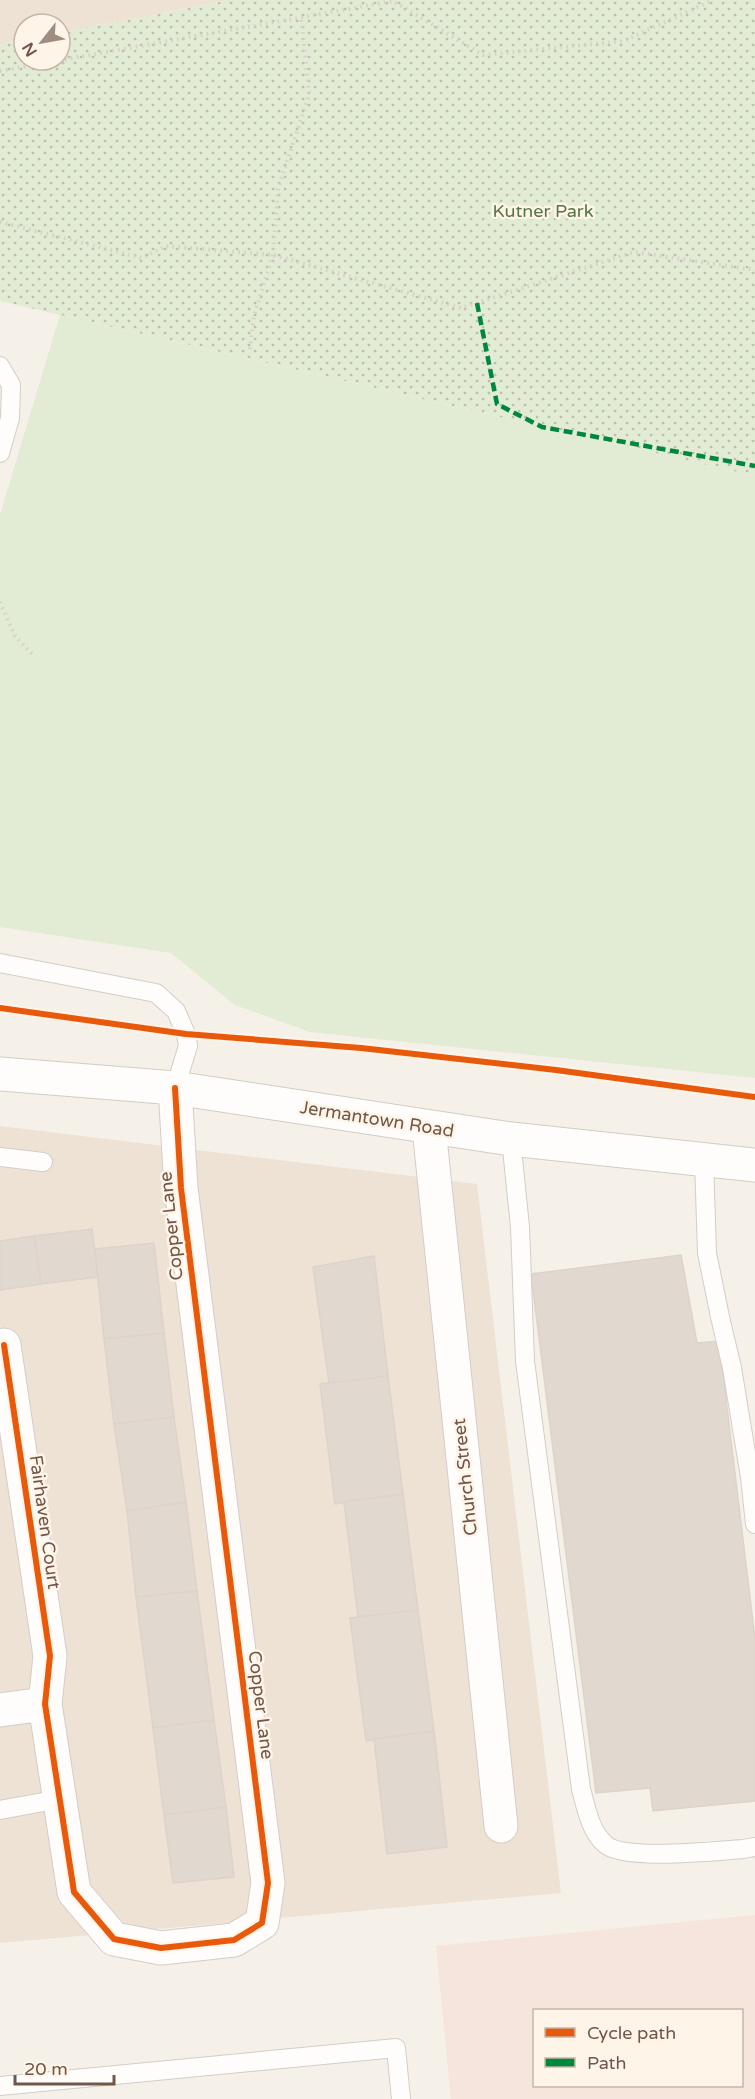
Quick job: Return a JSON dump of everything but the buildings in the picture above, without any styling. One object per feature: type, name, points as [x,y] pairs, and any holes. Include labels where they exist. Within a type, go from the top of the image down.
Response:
[{"type":"street","name":"Jermantown Road","points":[[0,1074],[175,1088],[511,1139],[755,1165]]},
{"type":"street","name":"Copper Lane","points":[[45,1704],[74,1892],[114,1939],[161,1948],[171,1947],[234,1940],[262,1923],[268,1883],[181,1188],[175,1088]]},
{"type":"street","name":"Church Street","points":[[429,1128],[501,1826]]},
{"type":"street","name":"Fairhaven Court","points":[[4,1345],[50,1656],[45,1704]]},
{"type":"street","points":[[0,1710],[45,1704]]},
{"type":"lane","points":[[0,366],[11,385],[10,418],[0,453]]},
{"type":"lane","points":[[0,963],[156,993],[176,1011],[186,1034],[188,1046],[175,1088]]},
{"type":"lane","points":[[511,1139],[520,1227],[525,1361],[581,1789],[591,1824],[605,1845],[624,1853],[743,1849],[755,1846]]},
{"type":"lane","points":[[0,1157],[43,1162]]},
{"type":"lane","points":[[704,1160],[707,1253],[732,1368],[750,1477],[755,1524]]},
{"type":"lane","points":[[0,1810],[60,1799]]},
{"type":"lane","points":[[0,2086],[396,2048],[401,2099]]},
{"type":"path","points":[[0,71],[393,1],[483,55],[624,41],[713,0]]},
{"type":"path","points":[[250,349],[254,316],[273,255],[278,189],[309,95],[301,17]]},
{"type":"path","points":[[0,222],[142,258],[166,246],[273,255],[461,308],[634,252],[755,270]]},
{"type":"path","points":[[0,602],[15,636],[33,655]]},
{"type":"shaded area","points":[[0,0],[229,0],[72,31],[72,12],[12,12],[12,42],[0,44]]},
{"type":"shaded area","points":[[0,1126],[477,1184],[561,1893],[0,1943]]},
{"type":"shaded area","points":[[755,1915],[755,2099],[451,2099],[436,1946]]},
{"type":"green space","name":"Kutner Park","points":[[230,0],[755,0],[755,476],[0,301],[0,44],[12,42],[12,72],[72,72],[72,31]]},
{"type":"green space","points":[[60,315],[755,476],[755,1078],[310,1032],[235,1005],[171,953],[0,927],[0,515]]},
{"type":"marked path","points":[[477,303],[497,404],[542,427],[755,466]]},
{"type":"cycle path","points":[[0,1008],[186,1034],[361,1048],[556,1070],[755,1097]]},
{"type":"cycle path","points":[[4,1345],[50,1656],[45,1704],[74,1892],[114,1939],[161,1948],[234,1940],[262,1923],[268,1883],[181,1188],[175,1088]]}]
